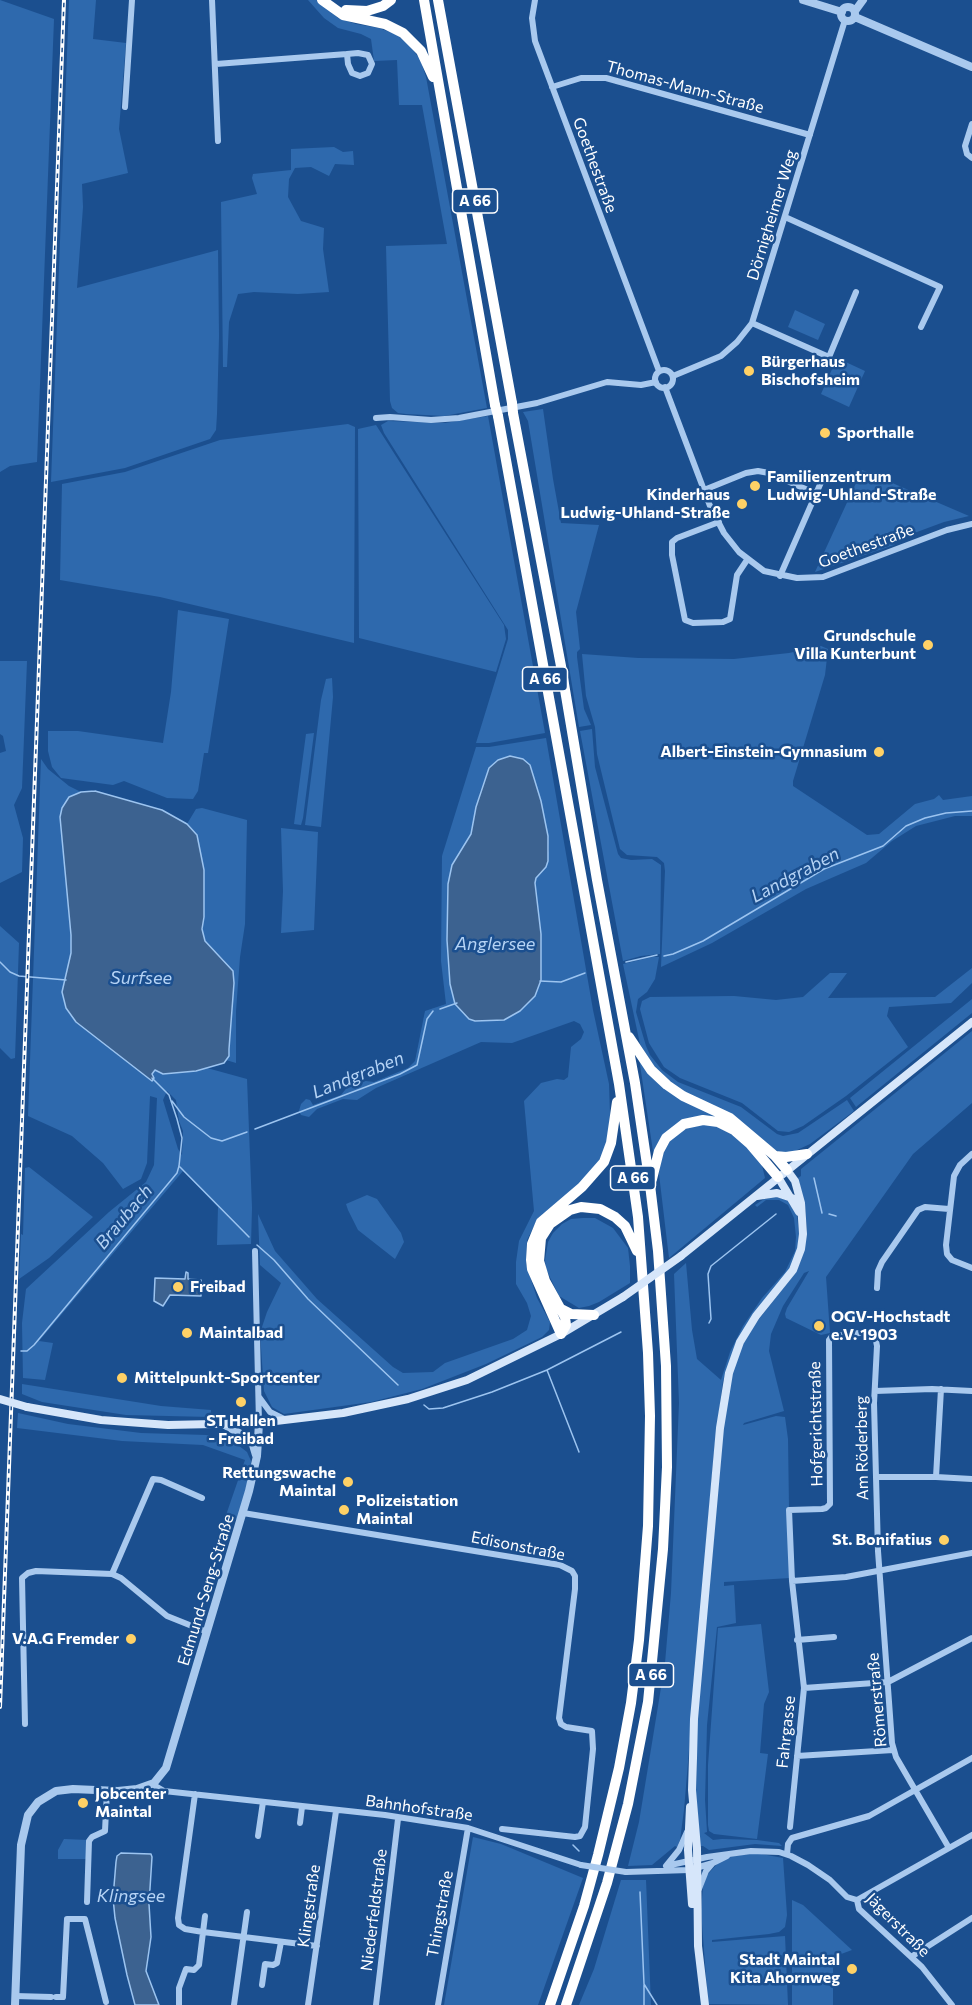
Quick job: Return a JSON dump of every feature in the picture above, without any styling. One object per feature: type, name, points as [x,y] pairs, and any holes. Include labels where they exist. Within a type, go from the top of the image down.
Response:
[{"type":"highway","points":[[322,0],[343,15],[385,24],[409,37],[421,51],[440,95]]},
{"type":"highway","points":[[328,0],[343,9],[362,12],[379,7],[391,0]]},
{"type":"highway","name":"A 66","points":[[424,0],[496,411],[619,1084],[644,1272],[650,1456],[648,1527],[639,1640],[625,1737],[610,1810],[584,1906],[550,2005]]},
{"type":"highway","name":"A 66","points":[[438,0],[626,1032],[650,1185],[661,1283],[667,1423],[663,1549],[656,1633],[643,1732],[628,1804],[600,1909],[566,2005]]},
{"type":"highway","points":[[626,1032],[651,1070],[667,1085],[683,1096],[730,1118],[775,1156],[783,1173]]},
{"type":"highway","points":[[561,1334],[532,1269],[532,1244],[541,1222],[582,1187],[604,1162],[613,1136],[619,1084]]},
{"type":"highway","points":[[650,1185],[659,1151],[666,1138],[688,1122],[703,1120],[718,1122],[734,1130],[783,1173]]},
{"type":"highway","points":[[775,1156],[807,1154]]},
{"type":"highway","points":[[561,1334],[566,1322],[542,1274],[538,1254],[541,1238],[554,1220],[570,1210],[581,1208],[606,1211],[628,1231],[644,1272]]},
{"type":"highway","points":[[561,1310],[571,1314],[594,1315]]},
{"type":"main road","points":[[0,1399],[27,1407],[120,1422],[225,1425],[343,1413],[382,1406],[442,1389],[493,1369],[561,1334],[623,1297],[681,1256],[972,1022]]},
{"type":"main road","points":[[783,1173],[802,1219]]},
{"type":"main road","points":[[705,2005],[693,1919],[694,1719],[725,1391],[733,1359],[747,1329],[796,1264],[802,1243],[798,1189],[783,1173]]},
{"type":"main road","points":[[753,1197],[773,1193],[792,1198]]},
{"type":"main road","points":[[692,1790],[688,1829],[697,1897],[698,1946]]},
{"type":"street","points":[[125,107],[132,0]]},
{"type":"street","points":[[212,0],[218,141]]},
{"type":"street","name":"Goethestraße","points":[[536,0],[531,18],[533,32],[659,371]]},
{"type":"street","points":[[803,0],[850,12],[972,67]]},
{"type":"street","points":[[850,12],[856,0]]},
{"type":"street","points":[[845,20],[841,16],[850,12],[863,0]]},
{"type":"street","name":"Dörnigheimer Weg","points":[[673,376],[721,356],[737,342],[752,323],[845,20]]},
{"type":"street","points":[[216,64],[358,53],[369,57],[372,64],[368,74],[360,76],[352,73],[347,54]]},
{"type":"street","name":"Thomas-Mann-Straße","points":[[552,87],[576,79],[606,78],[810,135]]},
{"type":"street","points":[[972,124],[965,146],[967,154],[972,158]]},
{"type":"street","points":[[785,217],[940,287],[921,327]]},
{"type":"street","points":[[752,323],[829,357],[856,292]]},
{"type":"street","points":[[668,370],[673,376],[672,383],[665,387],[656,382],[655,377],[659,371],[668,370]]},
{"type":"street","points":[[375,418],[431,420],[459,418],[537,403],[607,382],[641,385],[656,382]]},
{"type":"street","name":"Goethestraße","points":[[665,387],[718,522],[731,543],[747,560],[764,571],[804,579],[823,577],[953,528],[972,524]]},
{"type":"street","points":[[704,490],[746,472],[758,471],[769,473],[817,494]]},
{"type":"street","points":[[780,576],[822,480]]},
{"type":"street","points":[[718,522],[672,542],[672,555],[686,620],[693,623],[723,622],[730,619],[737,575],[747,560]]},
{"type":"street","points":[[972,1154],[960,1165],[954,1176],[946,1245],[947,1254],[957,1263],[972,1268]]},
{"type":"street","points":[[877,1288],[878,1271],[882,1262],[918,1210],[925,1207],[949,1209]]},
{"type":"street","name":"Edmund-Seng-Straße","points":[[152,1784],[170,1761],[243,1514],[257,1456],[259,1423],[255,1251]]},
{"type":"street","name":"Am Röderberg","points":[[830,1338],[864,1332],[870,1332],[876,1338],[879,1572]]},
{"type":"street","name":"Hofgerichtstraße","points":[[789,1510],[826,1508],[830,1501],[828,1343],[830,1338]]},
{"type":"street","points":[[936,1477],[941,1389]]},
{"type":"street","points":[[875,1391],[941,1389],[972,1391]]},
{"type":"street","points":[[258,1396],[270,1412],[289,1420]]},
{"type":"street","points":[[225,1425],[246,1437],[253,1445],[257,1456]]},
{"type":"street","points":[[876,1477],[972,1479]]},
{"type":"street","points":[[112,1574],[153,1479],[161,1480],[202,1498]]},
{"type":"street","name":"Fahrgasse","points":[[789,1510],[792,1581],[804,1688],[790,1827]]},
{"type":"street","name":"Edisonstraße","points":[[243,1514],[560,1565],[572,1571],[575,1576],[575,1589],[559,1718],[561,1724],[566,1727],[592,1731],[585,1827],[583,1833],[575,1837],[502,1829]]},
{"type":"street","points":[[792,1581],[835,1579],[972,1553]]},
{"type":"street","points":[[25,1724],[22,1578],[28,1573],[36,1571],[112,1574],[121,1578],[167,1616],[207,1632]]},
{"type":"street","name":"Römerstraße","points":[[879,1572],[894,1750],[949,1848]]},
{"type":"street","points":[[797,1640],[834,1637]]},
{"type":"street","points":[[804,1688],[888,1682],[972,1638]]},
{"type":"street","points":[[797,1756],[894,1750]]},
{"type":"street","points":[[787,1854],[788,1844],[792,1838],[869,1816],[972,1758]]},
{"type":"street","points":[[159,1777],[170,1791]]},
{"type":"street","points":[[106,2002],[84,1919],[67,1919],[63,1997],[15,2001],[22,1836],[30,1811],[38,1802],[56,1791],[73,1789],[128,1791],[152,1784]]},
{"type":"street","name":"Bahnhofstraße","points":[[152,1784],[164,1791],[468,1828],[581,1865],[626,1872],[663,1868],[677,1871],[730,1854],[757,1850],[787,1854]]},
{"type":"street","points":[[87,1902],[89,1841],[92,1837],[105,1831],[107,1791]]},
{"type":"street","points":[[195,1794],[178,1922],[181,1928],[316,1946]]},
{"type":"street","points":[[258,1836],[263,1802]]},
{"type":"street","points":[[300,1823],[302,1807]]},
{"type":"street","name":"Klingstraße","points":[[308,2005],[336,1811]]},
{"type":"street","name":"Niederfeldstraße","points":[[376,2005],[398,1819]]},
{"type":"street","name":"Thingstraße","points":[[438,2005],[468,1828]]},
{"type":"street","points":[[663,1868],[679,1850],[688,1829]]},
{"type":"street","points":[[857,1900],[972,1834]]},
{"type":"street","name":"Bahnhofstraße","points":[[693,1864],[713,1863],[730,1854]]},
{"type":"street","name":"Jägerstraße","points":[[787,1854],[817,1870],[848,1897],[857,1900],[859,1909],[930,1976],[952,2005]]},
{"type":"street","points":[[697,1897],[706,1871],[713,1863]]},
{"type":"street","points":[[234,2005],[247,1912]]},
{"type":"street","points":[[179,2005],[179,1988],[186,1969],[194,1970],[199,1965],[205,1916]]},
{"type":"street","points":[[911,1957],[972,1918]]},
{"type":"street","points":[[262,1984],[265,1964],[277,1964],[280,1942]]},
{"type":"shaded area","points":[[0,0],[54,19],[37,462],[10,466],[0,472]]},
{"type":"shaded area","points":[[69,0],[96,0],[93,39],[126,43],[119,129],[128,173],[82,184],[83,207],[77,288],[218,250],[217,414],[216,430],[210,439],[125,468],[51,482]]},
{"type":"shaded area","points":[[308,0],[317,0],[338,18],[398,35],[420,59],[426,77],[487,408],[444,416],[398,413],[392,408],[386,246],[447,244],[422,105],[399,105],[397,60],[374,61],[371,39],[338,28],[324,18]]},
{"type":"shaded area","points":[[334,147],[343,152],[353,151],[354,165],[335,164],[329,176],[311,167],[295,168],[289,179],[288,197],[301,221],[324,228],[323,249],[329,292],[238,294],[229,322],[227,367],[223,367],[221,202],[257,194],[253,174],[291,170],[291,149]]},
{"type":"shaded area","points":[[795,310],[825,324],[818,340],[788,327]]},
{"type":"shaded area","points":[[837,358],[865,371],[849,407],[821,394]]},
{"type":"shaded area","points":[[543,409],[561,523],[599,525],[576,612],[580,649],[577,657],[584,709],[591,725],[579,727],[528,421],[523,412]]},
{"type":"shaded area","points":[[488,416],[545,733],[489,743],[476,743],[508,639],[508,630],[381,425],[388,421],[445,423]]},
{"type":"shaded area","points":[[348,424],[355,427],[354,643],[160,597],[60,580],[62,484],[125,472],[220,440]]},
{"type":"shaded area","points":[[376,425],[504,625],[506,639],[496,672],[359,638],[358,429]]},
{"type":"shaded area","points":[[862,470],[969,516],[944,522],[898,539],[894,545],[815,572]]},
{"type":"shaded area","points":[[178,610],[229,619],[208,753],[204,753],[198,791],[193,799],[167,798],[124,781],[113,785],[61,778],[52,767],[48,751],[48,731],[78,731],[163,743],[171,692]]},
{"type":"shaded area","points":[[821,646],[828,649],[825,675],[793,786],[867,835],[879,834],[915,804],[934,799],[939,795],[943,800],[972,796],[972,816],[955,816],[916,826],[892,841],[866,863],[806,889],[712,943],[661,967],[664,863],[657,857],[627,855],[620,849],[597,754],[595,727],[586,696],[582,654],[638,658],[734,659],[789,653]]},
{"type":"shaded area","points":[[0,661],[27,661],[22,788],[14,805],[23,838],[22,872],[0,883],[0,753],[6,751],[3,736],[0,734]]},
{"type":"shaded area","points":[[332,678],[333,697],[321,827],[305,825],[321,700],[326,679]]},
{"type":"shaded area","points":[[592,729],[595,767],[618,854],[621,858],[631,860],[652,859],[661,865],[660,954],[623,961],[580,731]]},
{"type":"shaded area","points":[[314,733],[303,818],[301,825],[294,824],[306,734]]},
{"type":"shaded area","points":[[546,738],[593,1010],[609,1084],[608,1139],[602,1157],[583,1183],[538,1218],[527,1240],[526,1264],[537,1298],[550,1322],[549,1330],[542,1337],[486,1364],[422,1389],[371,1402],[284,1414],[272,1407],[264,1391],[260,1333],[281,1283],[260,1265],[258,1214],[275,1251],[317,1299],[393,1367],[403,1373],[433,1372],[445,1363],[513,1339],[527,1330],[531,1316],[527,1303],[516,1284],[519,1241],[534,1211],[524,1101],[541,1083],[557,1079],[564,1080],[568,1077],[571,1047],[581,1039],[584,1032],[580,1024],[574,1021],[512,1043],[481,1042],[376,1088],[357,1100],[343,1099],[317,1109],[309,1117],[301,1115],[299,1111],[306,1099],[310,1100],[313,1105],[341,1095],[349,1085],[358,1080],[374,1082],[408,1068],[415,1061],[425,1011],[446,1004],[441,961],[442,856],[476,747]],"holes":[[[505,757],[523,759],[533,774],[548,836],[549,850],[535,883],[541,934],[541,981],[535,996],[520,1011],[504,1020],[475,1021],[469,1019],[455,1004],[450,984],[447,940],[448,884],[452,865],[469,842],[480,792],[489,768]]]},
{"type":"shaded area","points":[[41,759],[48,769],[69,786],[81,792],[69,797],[71,953],[62,992],[66,1008],[76,1022],[152,1081],[154,1078],[151,1074],[155,1070],[163,1074],[207,1068],[247,1079],[252,1208],[251,1244],[217,1245],[218,1207],[183,1171],[39,1341],[53,1343],[45,1380],[23,1378],[22,1323],[26,1289],[109,1212],[146,1182],[154,1165],[157,1098],[150,1096],[147,1163],[141,1179],[123,1189],[103,1163],[72,1136],[28,1116]],"holes":[[[167,1091],[176,1100],[183,1131],[182,1155],[178,1149],[163,1100]]]},
{"type":"shaded area","points":[[202,808],[247,820],[245,924],[236,1011],[236,1063],[226,1060],[229,1049],[234,983],[224,960],[205,941],[202,929],[204,869],[197,835],[187,824],[196,809]]},
{"type":"shaded area","points":[[281,828],[318,832],[314,930],[281,933],[283,891]]},
{"type":"shaded area","points":[[0,926],[19,943],[15,1058],[11,1059],[0,1048]]},
{"type":"shaded area","points":[[659,957],[655,979],[647,992],[638,999],[636,1012],[650,1055],[662,1070],[678,1082],[741,1107],[783,1136],[798,1133],[847,1100],[854,1111],[810,1144],[785,1153],[777,1151],[659,1075],[640,1044],[623,964]]},
{"type":"shaded area","points":[[972,968],[972,983],[951,1003],[889,1007],[887,1016],[908,1047],[846,1096],[803,1126],[789,1132],[778,1131],[742,1103],[680,1078],[664,1067],[649,1043],[640,1009],[642,1001],[650,997],[734,996],[776,1000],[803,997],[830,973],[847,973],[828,998],[935,997]]},
{"type":"shaded area","points":[[972,999],[972,1013],[856,1107],[850,1098]]},
{"type":"shaded area","points":[[972,1031],[972,1103],[913,1154],[826,1277],[830,1333],[821,1335],[786,1318],[787,1308],[809,1271],[804,1273],[783,1306],[771,1334],[769,1351],[784,1411],[743,1425],[776,1416],[785,1417],[788,1439],[790,1578],[724,1582],[724,1586],[734,1585],[736,1623],[717,1627],[707,1725],[705,1800],[707,1832],[704,1833],[713,1840],[757,1840],[779,1843],[782,1846],[755,1844],[709,1850],[700,1846],[696,1796],[697,1723],[725,1409],[731,1377],[743,1344],[755,1324],[796,1272],[801,1260],[807,1230],[805,1207],[798,1178],[801,1176],[801,1169]]},
{"type":"shaded area","points":[[639,1058],[644,1066],[719,1116],[680,1122],[654,1158]]},
{"type":"shaded area","points":[[698,1124],[715,1125],[738,1138],[761,1161],[765,1178],[669,1258],[659,1174],[661,1158],[671,1139],[677,1133]]},
{"type":"shaded area","points":[[29,1167],[93,1217],[49,1258],[19,1279],[25,1168]]},
{"type":"shaded area","points":[[367,1195],[377,1199],[401,1233],[404,1242],[395,1259],[358,1230],[348,1210],[346,1204]]},
{"type":"shaded area","points":[[777,1197],[787,1200],[797,1215],[798,1247],[791,1268],[729,1363],[723,1381],[714,1451],[680,1840],[677,1847],[675,1846],[652,1865],[628,1866],[639,1822],[665,1663],[671,1593],[679,1403],[674,1274],[686,1263],[697,1359],[721,1380],[730,1352],[743,1326],[762,1298],[785,1272],[795,1251],[794,1218],[788,1205],[779,1200],[766,1200],[757,1207],[755,1205],[764,1199]]},
{"type":"shaded area","points":[[595,1218],[613,1228],[628,1248],[630,1283],[599,1302],[579,1308],[559,1296],[546,1269],[545,1260],[548,1242],[553,1233],[571,1219]]},
{"type":"shaded area","points":[[22,1384],[161,1406],[211,1410],[211,1417],[126,1415],[42,1402],[22,1394]]},
{"type":"shaded area","points":[[18,1413],[68,1424],[141,1433],[206,1435],[234,1442],[247,1452],[251,1461],[238,1520],[225,1518],[245,1460],[203,1445],[122,1441],[17,1428]]},
{"type":"shaded area","points":[[761,1624],[769,1692],[764,1704],[760,1753],[768,1754],[757,1839],[714,1834],[709,1831],[708,1825],[708,1765],[718,1628]]},
{"type":"shaded area","points":[[473,1837],[501,1844],[583,1878],[538,2005],[444,2005]]},
{"type":"shaded area","points":[[64,1839],[87,1840],[86,1859],[58,1859],[58,1850]]},
{"type":"shaded area","points":[[756,1853],[783,1858],[787,1915],[785,1927],[779,1932],[712,1940],[712,1942],[785,1936],[788,2005],[708,2004],[701,1910],[703,1887],[707,1875],[719,1862],[727,1857]]},
{"type":"shaded area","points":[[621,1880],[646,1880],[651,2005],[579,2005],[594,1969]]},
{"type":"shaded area","points":[[792,1900],[803,1905],[852,1950],[833,1957],[833,2005],[792,2005]]},
{"type":"water","name":"Anglersee","points":[[510,756],[523,759],[530,765],[541,801],[548,836],[548,861],[535,883],[541,934],[541,980],[535,996],[520,1011],[504,1020],[475,1021],[469,1019],[455,1004],[450,984],[447,940],[448,884],[452,865],[471,834],[476,807],[489,768],[498,760]]},
{"type":"water","name":"Surfsee","points":[[95,791],[162,810],[187,824],[197,835],[204,870],[202,929],[205,941],[233,971],[229,1056],[224,1063],[196,1071],[163,1074],[155,1070],[152,1074],[154,1078],[152,1081],[76,1022],[66,1008],[62,992],[71,953],[71,935],[60,817],[62,808],[69,797],[81,792]]},
{"type":"water","name":"Freibad","points":[[186,1272],[188,1279],[201,1280],[201,1296],[170,1295],[163,1306],[154,1301],[155,1278],[185,1279]]},
{"type":"water","name":"Klingsee","points":[[121,1853],[151,1854],[152,1857],[149,1904],[151,1937],[146,1971],[159,2005],[135,2005],[127,1975],[113,1898],[117,1856]]},
{"type":"waterway","name":"Landgraben","points":[[664,956],[703,941],[824,869],[883,846],[906,826],[946,813],[972,811]]},
{"type":"waterway","name":"Landgraben","points":[[626,962],[657,955]]},
{"type":"waterway","name":"Braubach","points":[[0,962],[10,972],[19,976],[66,980]]},
{"type":"waterway","name":"Landgraben","points":[[540,981],[561,982],[585,973]]},
{"type":"waterway","name":"Landgraben","points":[[440,1009],[457,1003]]},
{"type":"waterway","name":"Landgraben","points":[[255,1129],[400,1074],[417,1065],[427,1019],[433,1011]]},
{"type":"waterway","name":"Braubach","points":[[21,1351],[27,1351],[34,1345],[177,1173],[182,1138],[169,1095],[152,1078]]},
{"type":"waterway","name":"Landgraben","points":[[172,1101],[184,1117],[211,1138],[222,1141],[247,1132]]},
{"type":"waterway","points":[[180,1167],[249,1237]]},
{"type":"waterway","points":[[814,1178],[822,1213]]},
{"type":"waterway","points":[[709,1323],[711,1319],[708,1274],[711,1266],[776,1214]]},
{"type":"waterway","points":[[829,1214],[836,1216]]},
{"type":"waterway","points":[[257,1245],[274,1260],[308,1299],[398,1385]]},
{"type":"waterway","points":[[547,1370],[621,1332]]},
{"type":"waterway","points":[[424,1405],[429,1409],[443,1408],[547,1370],[579,1452]]},
{"type":"waterway","points":[[573,1845],[579,1851]]},
{"type":"waterway","points":[[640,1892],[644,1984],[657,2005]]},
{"type":"waterway","points":[[644,1985],[644,2005]]},
{"type":"railway","points":[[0,1707],[64,0]]},
{"type":"place","name":"Bürgerhaus Bischofsheim","points":[[749,371]]},
{"type":"place","name":"Sporthalle","points":[[825,433]]},
{"type":"place","name":"Familienzentrum Ludwig-Uhland-Straße","points":[[755,486]]},
{"type":"place","name":"Kinderhaus Ludwig-Uhland-Straße","points":[[742,504]]},
{"type":"place","name":"Grundschule Villa Kunterbunt","points":[[928,645]]},
{"type":"place","name":"Albert-Einstein-Gymnasium","points":[[879,752]]},
{"type":"place","name":"Freibad","points":[[178,1287]]},
{"type":"place","name":"OGV-Hochstadt e.V. 1903","points":[[819,1326]]},
{"type":"place","name":"Maintalbad","points":[[187,1333]]},
{"type":"place","name":"Mittelpunkt-Sportcenter","points":[[122,1378]]},
{"type":"place","name":"ST Hallen - Freibad","points":[[241,1402]]},
{"type":"place","name":"Rettungswache Maintal","points":[[348,1482]]},
{"type":"place","name":"Polizeistation Maintal","points":[[344,1510]]},
{"type":"place","name":"St. Bonifatius","points":[[944,1540]]},
{"type":"place","name":"V.A.G Fremder","points":[[131,1639]]},
{"type":"place","name":"Jobcenter Maintal","points":[[83,1803]]},
{"type":"place","name":"Stadt Maintal Kita Ahornweg","points":[[852,1969]]}]
